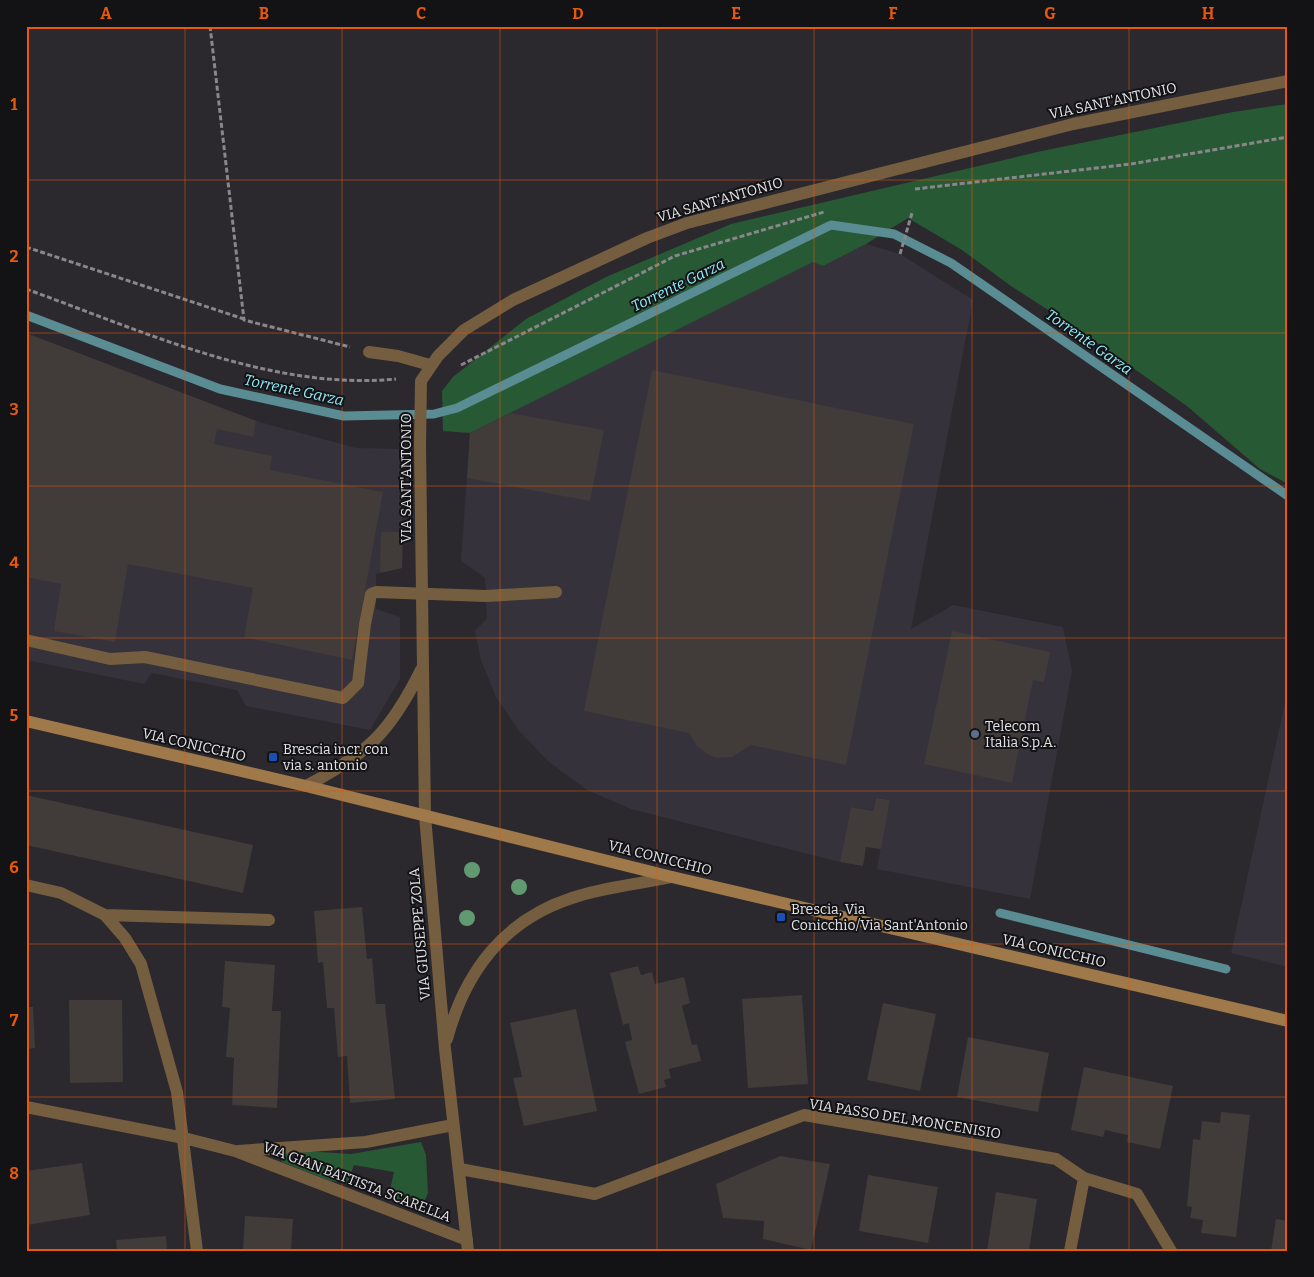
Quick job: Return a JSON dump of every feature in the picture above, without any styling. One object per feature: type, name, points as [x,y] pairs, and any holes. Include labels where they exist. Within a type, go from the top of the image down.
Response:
[{"type":"main road","name":"VIA CONICCHIO","points":[[26,721],[306,786],[672,877],[1288,1021]]},
{"type":"street","name":"VIA SANT'ANTONIO","points":[[425,816],[420,446],[425,374],[464,330],[512,300],[647,238],[688,222],[1073,124],[1288,81]]},
{"type":"street","points":[[369,352],[398,356],[425,374]]},
{"type":"street","points":[[26,640],[110,659],[145,657],[343,698],[358,683],[365,624],[371,594],[376,592],[486,596],[556,592]]},
{"type":"street","name":"VIA SANT'ANTONIO","points":[[306,786],[344,767],[377,740],[403,706],[422,668]]},
{"type":"street","name":"VIA GIUSEPPE ZOLA","points":[[425,816],[445,1049],[468,1245]]},
{"type":"street","name":"VIA GIUSEPPE ZOLA","points":[[445,1049],[454,1014],[468,982],[488,954],[512,930],[541,911],[572,897],[672,877]]},
{"type":"street","points":[[26,885],[61,892],[104,915],[125,938],[141,964],[177,1092],[197,1251]]},
{"type":"street","points":[[104,915],[269,920]]},
{"type":"street","name":"VIA GIAN BATTISTA SCARELLA","points":[[26,1107],[184,1138],[235,1152],[468,1245]]},
{"type":"street","name":"VIA PASSO DEL MONCENISIO","points":[[460,1169],[595,1194],[804,1115],[1056,1159],[1084,1178],[1137,1194],[1171,1251]]},
{"type":"street","name":"VIA GIAN BATTISTA SCARELLA","points":[[235,1152],[366,1142],[454,1125]]},
{"type":"street","points":[[1070,1251],[1084,1178]]},
{"type":"path","points":[[210,26],[244,320]]},
{"type":"path","points":[[907,190],[1131,164],[1288,136]]},
{"type":"path","points":[[26,289],[230,362],[315,377],[380,380],[448,372],[675,256],[832,210]]},
{"type":"path","points":[[900,254],[912,213]]},
{"type":"path","points":[[26,247],[244,320],[369,352]]},
{"type":"shaded area","points":[[866,244],[900,254],[973,300],[911,629],[953,605],[1063,627],[1072,671],[1030,899],[877,869],[889,800],[876,798],[873,811],[851,807],[840,862],[631,809],[587,790],[549,762],[519,731],[496,697],[481,660],[475,631],[487,618],[485,578],[461,561],[470,433],[813,262],[823,266]]},
{"type":"shaded area","points":[[26,333],[256,421],[356,448],[403,449],[402,568],[376,574],[376,609],[400,617],[400,679],[370,730],[246,706],[237,690],[152,673],[144,684],[26,660]]},
{"type":"shaded area","points":[[1288,688],[1288,967],[1231,953]]},
{"type":"green space","points":[[1288,104],[1288,484],[1260,469],[1187,406],[1079,330],[1011,286],[962,250],[908,218],[866,244],[823,266],[813,262],[470,433],[443,431],[442,391],[453,377],[526,319],[606,277],[731,224],[1042,151],[1233,112]]},
{"type":"green space","points":[[421,1142],[426,1155],[428,1193],[421,1209],[388,1199],[394,1172],[354,1165],[347,1184],[328,1180],[282,1162],[280,1155],[289,1150],[351,1154]]},
{"type":"building","points":[[26,333],[256,421],[253,437],[217,429],[214,444],[272,456],[270,470],[383,492],[352,660],[244,637],[253,588],[128,564],[115,642],[54,631],[61,584],[26,577]]},
{"type":"building","points":[[652,370],[914,424],[846,765],[751,745],[732,757],[716,758],[697,746],[689,733],[584,711]]},
{"type":"building","points":[[510,413],[604,430],[590,501],[467,478],[470,433]]},
{"type":"building","points":[[381,532],[403,532],[402,568],[380,573]]},
{"type":"building","points":[[952,631],[1050,652],[1044,682],[1033,680],[1012,783],[924,764]]},
{"type":"building","points":[[26,795],[253,845],[243,893],[26,845]]},
{"type":"building","points":[[876,798],[890,800],[881,849],[866,847],[863,866],[840,862],[851,807],[873,811]]},
{"type":"building","points":[[362,907],[367,959],[372,958],[376,1004],[385,1004],[395,1099],[350,1103],[347,1056],[338,1057],[334,1008],[327,1008],[323,962],[318,963],[314,911]]},
{"type":"building","points":[[225,961],[275,965],[272,1011],[281,1011],[277,1108],[232,1105],[234,1058],[226,1057],[230,1008],[222,1007]]},
{"type":"building","points":[[638,966],[641,975],[652,972],[655,984],[684,977],[690,1003],[682,1006],[692,1045],[697,1044],[701,1061],[669,1069],[671,1078],[664,1080],[666,1087],[639,1094],[625,1042],[632,1040],[629,1023],[623,1025],[610,973]]},
{"type":"building","points":[[802,995],[808,1084],[748,1088],[742,999]]},
{"type":"building","points":[[69,1000],[122,1000],[123,1082],[70,1083]]},
{"type":"building","points":[[883,1003],[936,1014],[920,1091],[867,1080]]},
{"type":"building","points":[[26,1007],[33,1007],[35,1048],[26,1049]]},
{"type":"building","points":[[576,1009],[597,1111],[524,1126],[513,1078],[522,1077],[510,1023]]},
{"type":"building","points":[[968,1037],[1049,1053],[1038,1112],[957,1097]]},
{"type":"building","points":[[1084,1067],[1173,1086],[1160,1149],[1127,1142],[1128,1135],[1105,1130],[1103,1137],[1071,1130]]},
{"type":"building","points":[[1221,1112],[1250,1115],[1236,1237],[1201,1233],[1203,1220],[1190,1218],[1192,1207],[1187,1206],[1193,1139],[1200,1140],[1202,1121],[1220,1123]]},
{"type":"building","points":[[780,1156],[830,1164],[811,1250],[763,1239],[764,1221],[723,1218],[716,1184]]},
{"type":"building","points":[[82,1163],[90,1215],[26,1225],[26,1171]]},
{"type":"building","points":[[868,1175],[938,1187],[928,1243],[859,1231]]},
{"type":"building","points":[[996,1192],[1037,1199],[1029,1251],[987,1251]]},
{"type":"building","points":[[245,1216],[293,1219],[291,1251],[243,1251]]},
{"type":"building","points":[[1276,1219],[1288,1221],[1288,1251],[1271,1251]]},
{"type":"building","points":[[166,1236],[167,1251],[117,1251],[116,1240]]},
{"type":"waterway","name":"Torrente Garza","points":[[26,315],[220,389],[344,416],[434,414],[457,408],[831,225],[894,234],[951,263],[1288,496]]},
{"type":"waterway","points":[[1000,913],[1226,969]]},
{"type":"place","name":"Telecom Italia S.p.A.","points":[[975,734]]},
{"type":"place","name":"Brescia incr. con via s. antonio","points":[[273,757]]},
{"type":"place","name":"Brescia, Via Conicchio/Via Sant'Antonio","points":[[781,917]]}]
